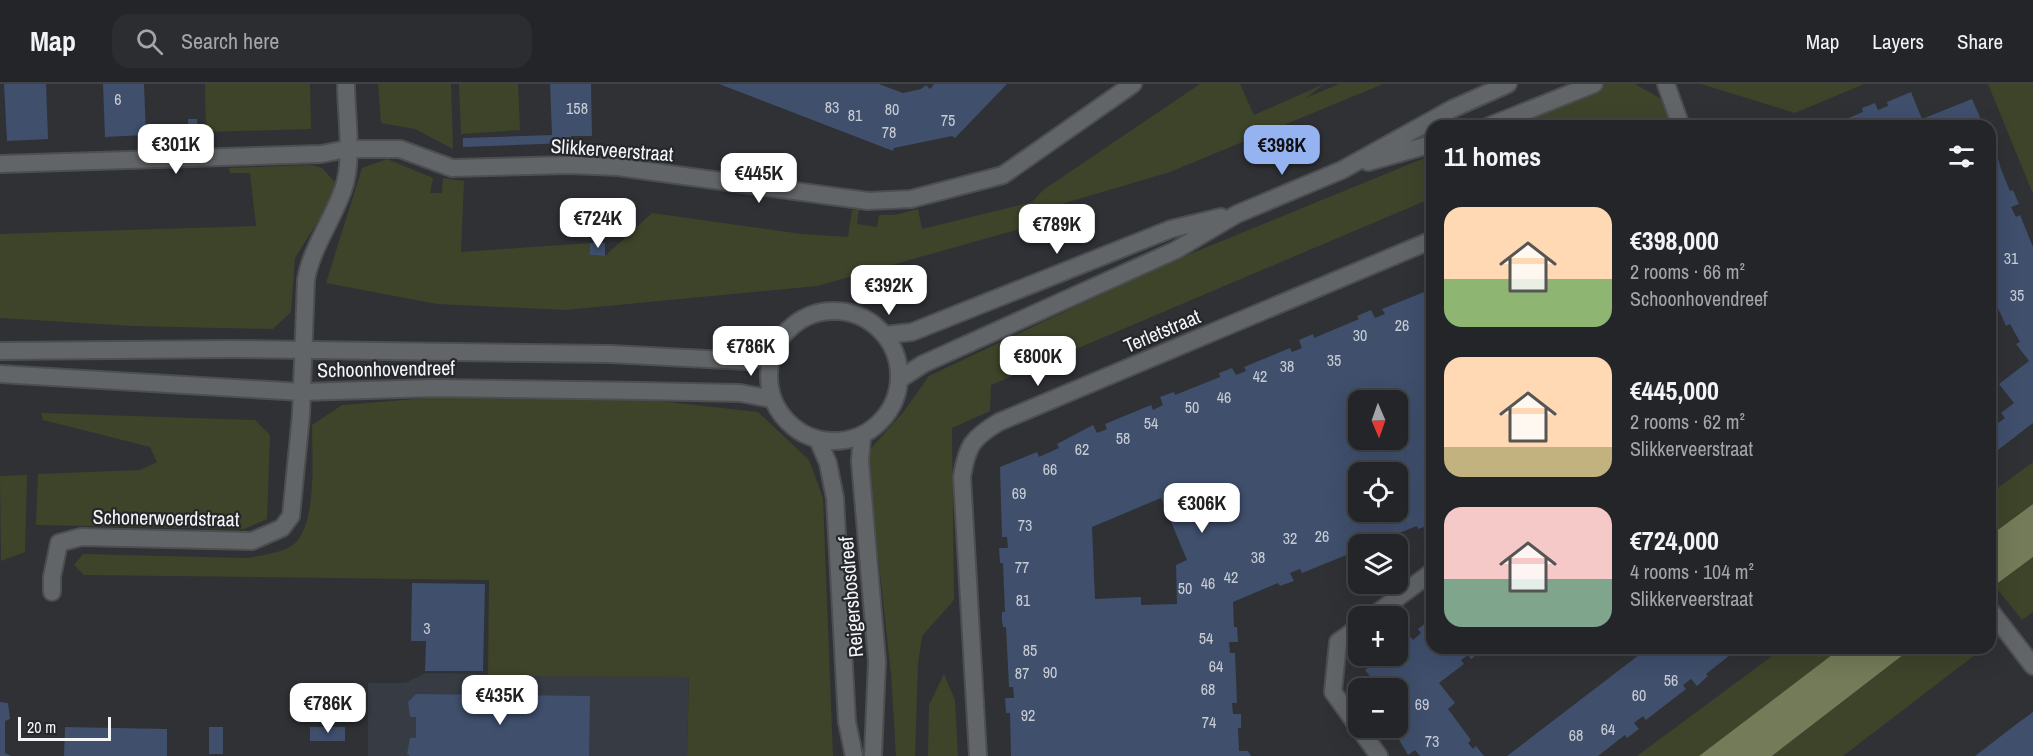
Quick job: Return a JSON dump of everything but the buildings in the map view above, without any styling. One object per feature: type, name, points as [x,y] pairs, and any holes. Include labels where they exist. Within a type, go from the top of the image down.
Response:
[{"type":"street","name":"Schonerwoerdstraat","points":[[52,592],[52,577],[59,543],[81,537],[252,541],[282,528],[294,507],[309,264],[343,189],[347,149],[346,84]]},
{"type":"street","name":"Slikkerveerstraat","points":[[0,164],[321,154],[347,149],[400,149],[452,168],[570,165],[618,167],[868,201],[911,199],[1003,174],[1133,84]]},
{"type":"street","points":[[1432,120],[1508,84]]},
{"type":"street","points":[[1504,120],[1594,84]]},
{"type":"street","points":[[1666,84],[1680,120]]},
{"type":"street","points":[[900,379],[923,364],[1176,250],[1237,214],[1342,170],[1426,123]]},
{"type":"street","points":[[1342,170],[1426,146]]},
{"type":"street","points":[[885,335],[912,332],[1171,229],[1237,214]]},
{"type":"street","name":"Terletstraat","points":[[978,756],[962,477],[965,455],[976,436],[999,422],[1426,243]]},
{"type":"street","points":[[823,312],[846,312],[868,320],[885,335],[897,356],[900,379],[894,402],[882,422],[862,436],[839,442],[818,440],[798,432],[783,417],[772,399],[769,377],[772,355],[784,335],[801,320],[823,312]]},
{"type":"street","name":"Schoonhovendreef","points":[[0,351],[611,354],[745,361],[772,355]]},
{"type":"street","name":"Schoonhovendreef","points":[[0,374],[302,392],[433,388],[654,391],[740,393],[772,399]]},
{"type":"street","name":"Reigersbosdreef","points":[[862,436],[860,461],[877,661],[873,756]]},
{"type":"street","name":"Reigersbosdreef","points":[[818,440],[828,463],[835,498],[845,693],[854,756]]},
{"type":"street","points":[[1386,606],[1426,576]]},
{"type":"street","points":[[1996,617],[2033,666]]},
{"type":"street","points":[[1348,635],[1338,642],[1333,692],[1379,756]]},
{"type":"shaded area","points":[[205,84],[310,84],[311,129],[206,132]]},
{"type":"shaded area","points":[[378,84],[451,84],[453,149],[415,129],[381,123]]},
{"type":"shaded area","points":[[459,84],[518,84],[520,130],[461,134]]},
{"type":"shaded area","points":[[1200,84],[1240,84],[1254,115],[1324,84],[1306,98],[1339,84],[1383,84],[1170,172],[1065,203],[1020,229],[817,286],[565,310],[437,304],[326,283],[362,168],[387,159],[433,178],[430,193],[442,193],[443,178],[464,181],[461,252],[590,243],[590,255],[605,256],[652,213],[802,234],[848,237],[852,210],[859,210],[857,224],[877,227],[879,215],[895,215],[918,209],[922,229],[1032,202],[1043,190]]},
{"type":"shaded area","points":[[1605,84],[1635,84],[1663,100],[1670,120],[1518,120]]},
{"type":"shaded area","points":[[1701,84],[1864,84],[1795,113]]},
{"type":"shaded area","points":[[1988,84],[2033,84],[2033,194]]},
{"type":"shaded area","points":[[1426,157],[1426,201],[991,385],[990,411],[952,428],[954,600],[922,636],[918,664],[915,756],[896,756],[891,674],[867,453],[905,410],[929,376],[1163,265]]},
{"type":"shaded area","points":[[311,165],[322,168],[335,182],[330,202],[295,258],[291,312],[273,329],[132,326],[0,318],[0,234],[256,226],[250,173],[230,173],[229,168]]},
{"type":"shaded area","points":[[464,395],[641,399],[758,412],[809,460],[823,498],[833,756],[687,756],[689,677],[488,676],[489,580],[84,575],[74,565],[83,554],[247,558],[288,548],[298,540],[304,529],[311,500],[312,425],[342,405]]},
{"type":"shaded area","points":[[41,413],[255,420],[270,435],[267,519],[244,529],[36,525],[38,474],[140,470],[157,462],[150,447],[43,420]]},
{"type":"shaded area","points":[[2033,462],[2033,504],[1996,531],[1996,489]]},
{"type":"shaded area","points":[[27,475],[25,552],[1,561],[0,476]]},
{"type":"shaded area","points":[[2033,504],[2033,557],[1996,584],[1996,531]]},
{"type":"shaded area","points":[[2033,557],[2033,612],[2022,620],[1996,588],[1996,584]]},
{"type":"shaded area","points":[[1775,654],[1833,654],[1699,756],[1637,756]]},
{"type":"shaded area","points":[[1833,654],[1904,654],[1772,756],[1699,756]]},
{"type":"shaded area","points":[[1904,654],[1976,654],[1843,756],[1772,756]]},
{"type":"shaded area","points":[[425,673],[689,677],[687,756],[368,756],[368,683],[405,683]]},
{"type":"shaded area","points":[[944,674],[955,700],[958,756],[928,756],[929,705]]}]
